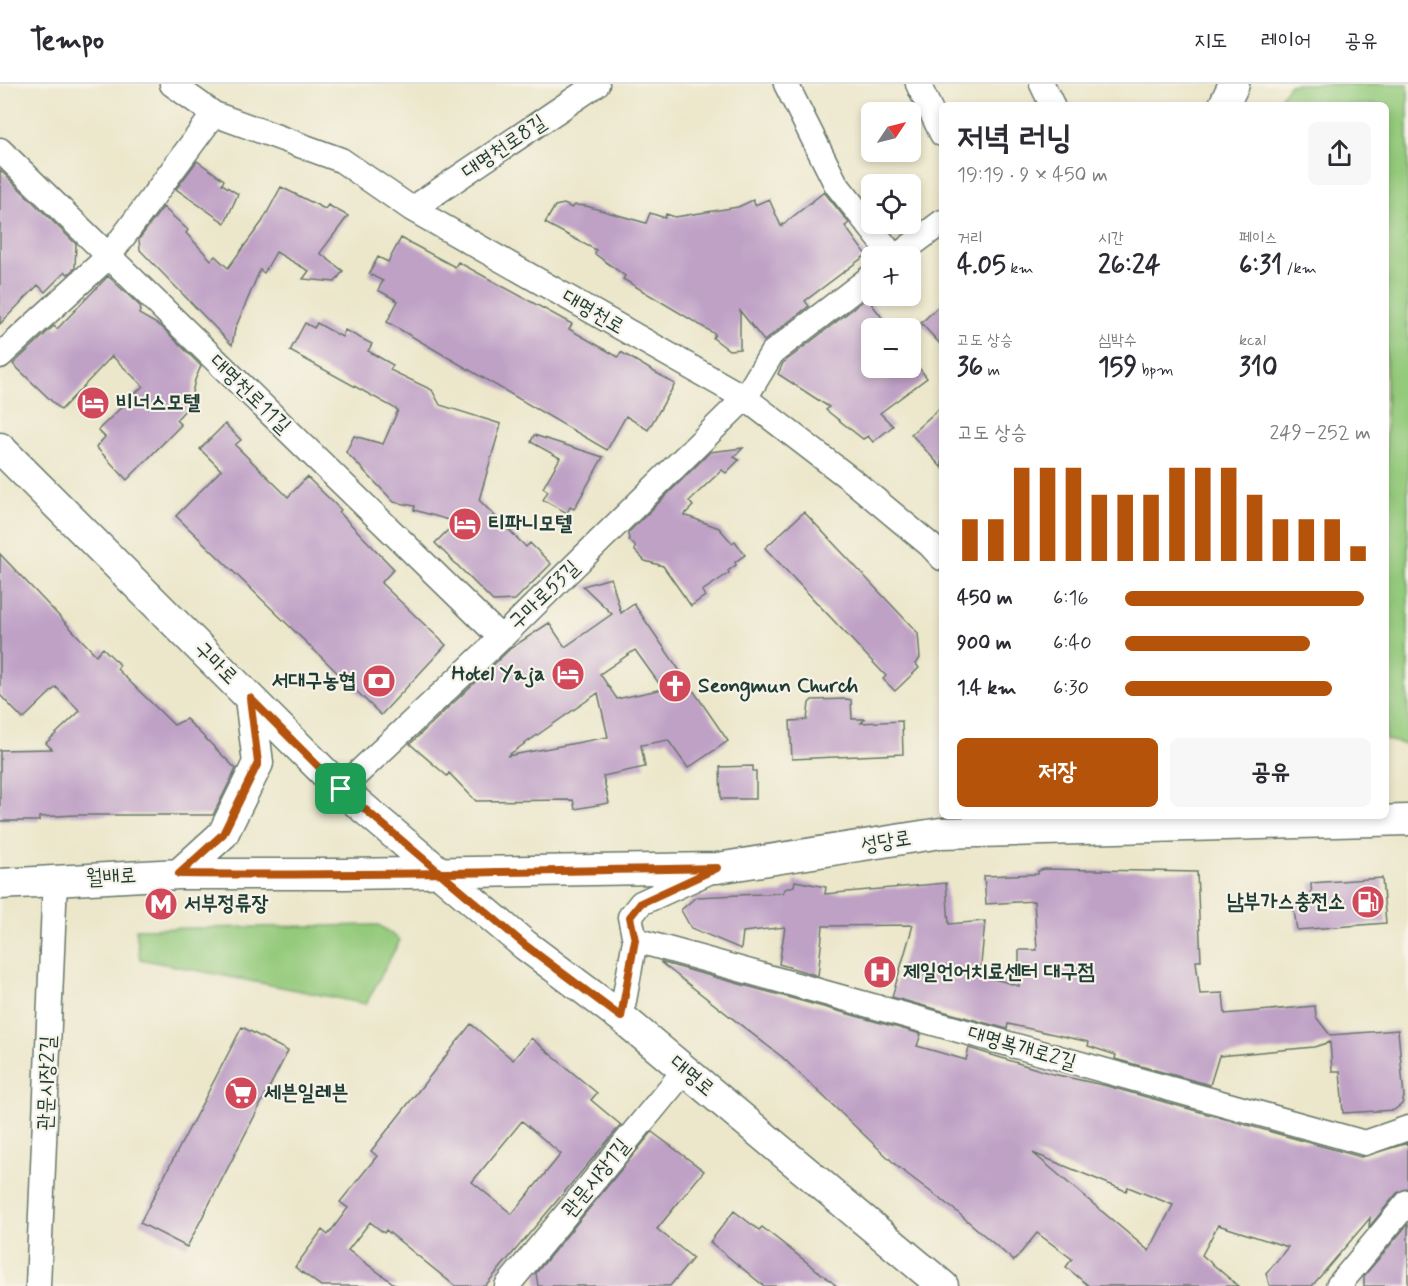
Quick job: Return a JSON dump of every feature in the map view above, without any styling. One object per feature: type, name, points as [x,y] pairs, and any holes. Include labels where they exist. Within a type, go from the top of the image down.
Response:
[{"type":"main road","points":[[1225,102],[1234,84]]},
{"type":"main road","name":"구마로","points":[[2,453],[341,789],[437,871]]},
{"type":"main road","points":[[179,874],[223,834],[258,763],[250,698]]},
{"type":"main road","name":"성당로","points":[[437,871],[717,868],[941,833],[1408,819]]},
{"type":"main road","name":"월배로","points":[[0,884],[179,874],[437,871]]},
{"type":"main road","name":"대명로","points":[[437,871],[525,945],[621,1017],[943,1286]]},
{"type":"street","name":"대명천로","points":[[172,84],[214,114],[341,160],[412,209],[745,398],[853,481],[930,544],[939,554]]},
{"type":"street","name":"대명천로8길","points":[[412,209],[597,84]]},
{"type":"street","points":[[786,84],[836,184],[887,246]]},
{"type":"street","points":[[918,84],[939,128]]},
{"type":"street","points":[[1042,84],[1051,102]]},
{"type":"street","points":[[0,356],[108,256],[214,114]]},
{"type":"street","name":"대명천로11길","points":[[0,150],[501,638]]},
{"type":"street","points":[[909,246],[939,224]]},
{"type":"street","name":"구마로53길","points":[[341,789],[501,638],[745,398],[772,353],[861,284]]},
{"type":"street","points":[[1389,814],[1408,819]]},
{"type":"street","points":[[621,1017],[635,940],[630,917],[641,903],[717,868]]},
{"type":"street","name":"관문시장2길","points":[[38,1286],[55,880]]},
{"type":"street","name":"대명복개로2길","points":[[635,940],[1365,1143],[1408,1128]]},
{"type":"street","name":"관문시장1길","points":[[510,1285],[685,1070]]},
{"type":"street","points":[[1339,1286],[1408,1202]]},
{"type":"green space","points":[[1290,84],[1408,84],[1408,745],[1389,741],[1389,102],[1277,102]]},
{"type":"green space","points":[[379,925],[400,940],[366,1004],[140,959],[136,929]]},
{"type":"building","points":[[197,161],[224,180],[222,184],[238,194],[225,223],[176,189]]},
{"type":"building","points":[[0,170],[76,244],[75,268],[68,274],[65,272],[45,292],[38,285],[0,324]]},
{"type":"building","points":[[281,187],[325,209],[328,205],[348,216],[320,253],[343,271],[335,282],[303,279],[309,271],[276,252],[264,273],[260,270],[235,329],[232,345],[140,250],[139,239],[163,207],[188,230],[186,233],[211,260],[215,256],[228,268],[262,222]]},
{"type":"building","points":[[824,192],[849,223],[845,226],[861,248],[861,259],[805,301],[809,306],[764,341],[740,311],[740,349],[729,350],[713,338],[715,334],[623,279],[625,276],[595,254],[596,250],[545,223],[555,206],[564,204],[572,208],[575,205],[586,206],[646,223],[650,213],[665,218],[666,214],[675,217],[738,207],[753,200],[755,205],[769,199],[781,226]]},
{"type":"building","points":[[401,238],[455,267],[458,262],[572,324],[569,329],[618,357],[621,352],[675,384],[648,430],[626,416],[607,450],[387,322],[398,301],[378,290],[383,281],[369,274],[378,257],[388,262]]},
{"type":"building","points":[[108,276],[141,307],[139,314],[162,327],[201,366],[189,406],[176,420],[181,425],[127,480],[96,447],[105,437],[98,430],[143,386],[112,356],[61,410],[13,364],[54,326],[57,329]]},
{"type":"building","points":[[861,303],[861,306],[873,306],[882,318],[861,318],[861,378],[921,378],[921,370],[927,378],[880,413],[893,426],[873,442],[868,436],[863,439],[826,410],[829,407],[778,374],[783,363]]},
{"type":"building","points":[[939,306],[939,343],[921,323]]},
{"type":"building","points":[[305,323],[314,328],[317,323],[342,337],[345,330],[372,344],[368,351],[393,365],[390,370],[432,390],[440,405],[501,424],[479,500],[526,547],[530,543],[551,564],[515,600],[493,601],[435,543],[456,522],[414,510],[415,506],[394,502],[346,452],[354,436],[383,444],[398,410],[290,351]]},
{"type":"building","points":[[939,409],[939,465],[911,434]]},
{"type":"building","points":[[225,424],[241,440],[235,445],[288,497],[307,477],[341,510],[339,512],[394,569],[381,583],[446,645],[381,715],[176,516],[221,470],[200,449]]},
{"type":"building","points":[[534,435],[603,457],[574,509],[570,507],[567,513],[543,500],[548,491],[543,488],[560,458],[531,442]]},
{"type":"building","points":[[743,448],[734,457],[739,460],[726,473],[722,470],[689,501],[693,506],[684,515],[719,528],[732,543],[735,541],[745,555],[735,562],[736,565],[728,571],[729,573],[702,591],[705,596],[691,606],[663,566],[645,561],[635,551],[635,546],[629,540],[628,533],[710,452]]},
{"type":"building","points":[[804,512],[918,633],[920,658],[916,664],[919,668],[895,691],[883,679],[886,676],[765,548]]},
{"type":"building","points":[[0,554],[96,655],[103,648],[120,665],[117,669],[174,725],[186,719],[236,769],[213,815],[75,815],[39,817],[39,821],[0,821],[0,750],[52,749],[46,743],[80,711],[56,687],[23,719],[0,695]]},
{"type":"building","points":[[611,578],[621,613],[634,604],[728,741],[688,768],[668,740],[641,745],[645,767],[603,776],[609,803],[575,809],[573,800],[476,801],[449,773],[447,776],[410,744],[511,648],[549,623],[565,647],[612,614],[583,586]],"holes":[[[635,650],[663,689],[617,699],[600,674]],[[598,693],[608,737],[507,756]]]},
{"type":"building","points":[[812,700],[851,700],[852,719],[865,719],[861,723],[902,721],[903,754],[792,759],[790,721],[807,720],[809,703]]},
{"type":"building","points":[[753,766],[753,771],[756,771],[756,799],[721,799],[720,767]]},
{"type":"building","points":[[1044,869],[1197,872],[1201,961],[1196,961],[1200,994],[1223,993],[1225,1014],[1315,1006],[1316,1017],[1330,1035],[1398,1030],[1404,1097],[1402,1104],[1394,1110],[1343,1113],[1340,1071],[1332,1071],[1330,1042],[1314,1047],[1219,1056],[1210,1085],[1115,1059],[1116,1055],[1088,1046],[1089,1042],[1008,1024],[1007,1029],[892,997],[913,925],[823,926],[818,976],[779,964],[785,927],[743,932],[741,949],[691,928],[681,910],[696,897],[783,893],[785,889],[794,886],[795,881],[826,887],[825,894],[946,883],[949,924],[985,921],[980,975],[1019,986],[1019,950],[1037,950],[1034,901],[986,904],[984,876],[1038,874],[1038,871]]},
{"type":"building","points":[[1382,878],[1386,923],[1297,930],[1293,904],[1312,901],[1311,883]]},
{"type":"building","points":[[660,962],[921,1034],[917,1046],[966,1060],[969,1048],[1053,1074],[1107,1086],[1361,1157],[1408,1143],[1408,1188],[1397,1193],[1369,1227],[1370,1218],[1312,1286],[1270,1286],[1266,1274],[1288,1247],[1218,1225],[1202,1255],[1238,1286],[1089,1286],[1066,1267],[1072,1259],[1037,1233],[1014,1261],[956,1211],[898,1167],[782,1057]],"holes":[[[1033,1153],[1126,1191],[1128,1187],[1173,1205],[1149,1251]]]},
{"type":"building","points":[[471,1024],[513,1060],[531,1038],[597,1093],[591,1100],[621,1125],[485,1286],[455,1286],[386,1230],[384,1233],[370,1222],[348,1250],[397,1286],[321,1286],[295,1267],[322,1230],[328,1235],[348,1208],[340,1202],[377,1156],[371,1151]],"holes":[[[522,1121],[561,1154],[512,1214],[472,1182]]]},
{"type":"building","points":[[242,1027],[288,1051],[187,1247],[140,1223]]},
{"type":"building","points":[[652,1132],[704,1171],[657,1229],[693,1258],[670,1286],[538,1286],[536,1273]]},
{"type":"building","points":[[734,1211],[759,1230],[762,1227],[837,1286],[764,1286],[710,1242]]},
{"type":"building","points":[[1408,1224],[1408,1286],[1364,1286],[1364,1276]]},
{"type":"place","name":"비너스모텔","points":[[93,403]]},
{"type":"place","name":"티파니모텔","points":[[465,524]]},
{"type":"place","name":"Hotel Yaja","points":[[568,674]]},
{"type":"place","name":"서대구농협","points":[[379,681]]},
{"type":"place","name":"Seongmun Church","points":[[675,686]]},
{"type":"place","name":"남부가스충전소","points":[[1368,902]]},
{"type":"place","name":"서부정류장","points":[[161,904]]},
{"type":"place","name":"제일언어치료센터 대구점","points":[[880,972]]},
{"type":"place","name":"세븐일레븐","points":[[241,1093]]},
{"type":"route","points":[[341,789],[250,698],[258,763],[223,834],[179,874],[345,874],[437,871],[539,872],[717,868],[641,903],[630,917],[635,940],[621,1017],[525,945],[437,871],[341,789]]}]
